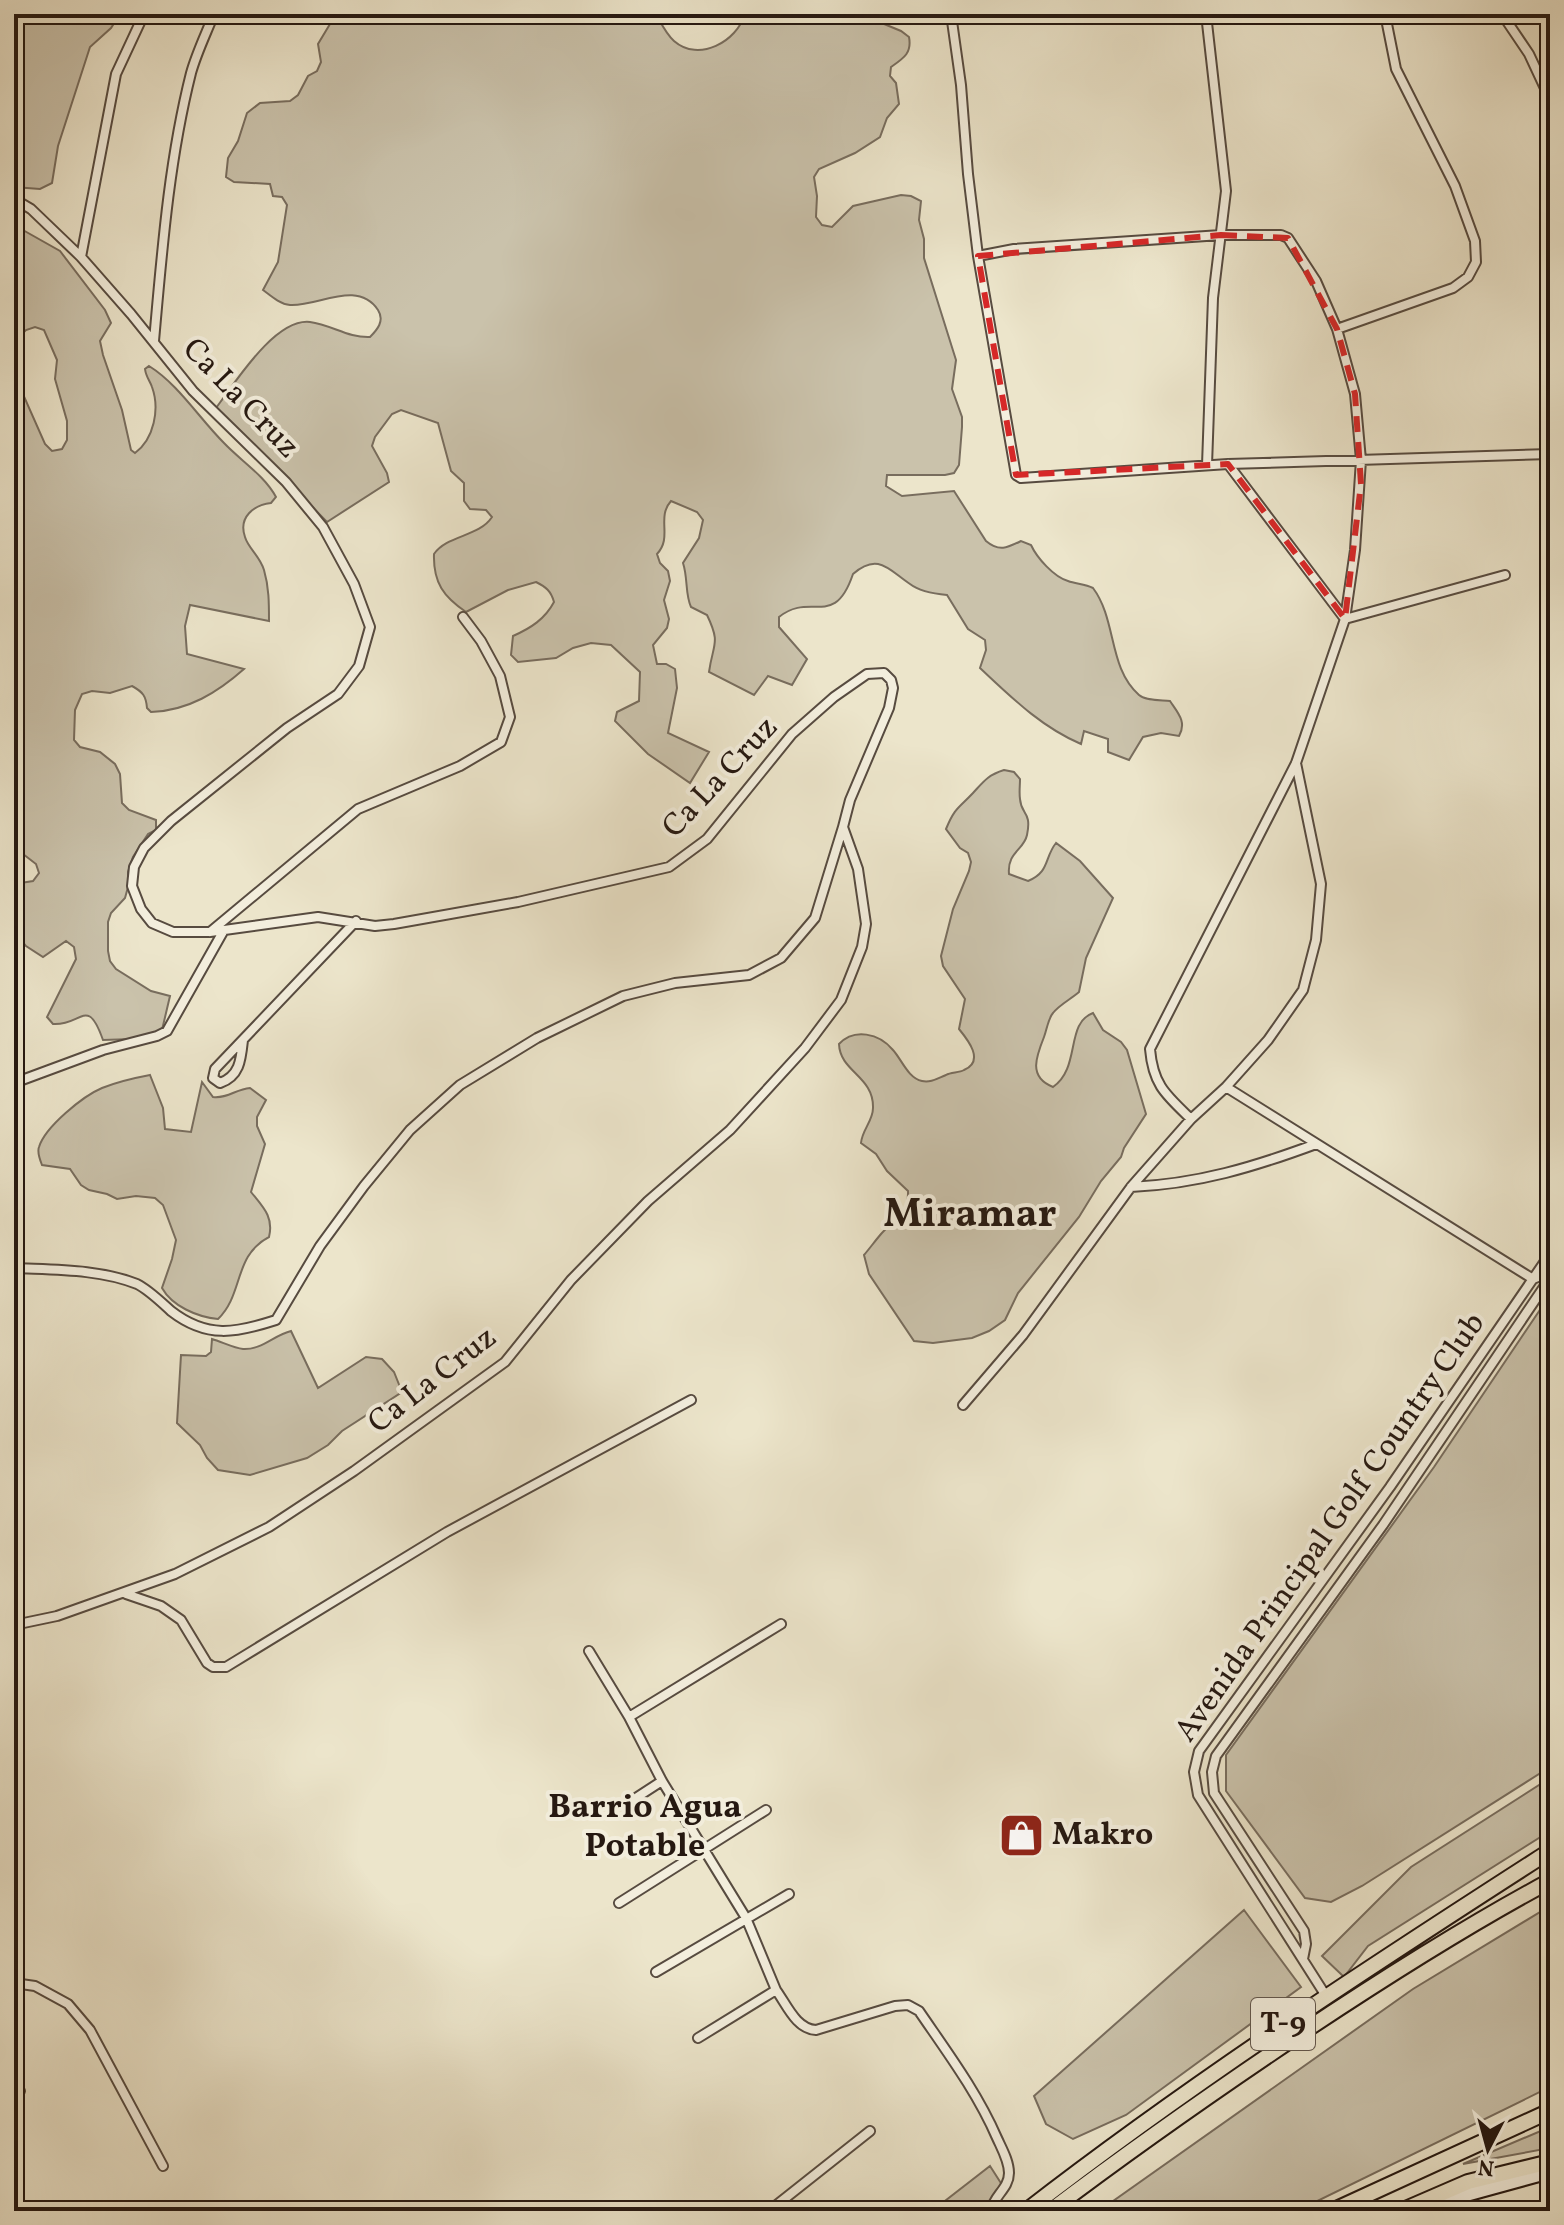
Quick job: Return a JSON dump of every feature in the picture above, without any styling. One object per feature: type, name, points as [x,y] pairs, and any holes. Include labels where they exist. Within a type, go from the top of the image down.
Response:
[{"type":"highway","name":"T-9","points":[[1026,2211],[1170,2102],[1326,1996],[1550,1851]]},
{"type":"highway","name":"T-9","points":[[1050,2211],[1176,2117],[1410,1962],[1550,1881]]},
{"type":"highway","points":[[1332,2211],[1550,2111]]},
{"type":"highway","points":[[1401,2211],[1468,2182],[1550,2162]]},
{"type":"main road","points":[[1411,2211],[1550,2172]]},
{"type":"street","points":[[81,257],[116,74],[144,14]]},
{"type":"street","points":[[951,14],[978,256],[1016,475],[1021,478],[1228,464],[1550,454]]},
{"type":"street","points":[[1206,14],[1226,191],[1213,298],[1207,465]]},
{"type":"street","points":[[1337,329],[1453,288],[1468,277],[1476,262],[1475,241],[1455,186],[1396,69],[1385,14]]},
{"type":"street","points":[[1502,14],[1529,54],[1550,99]]},
{"type":"street","points":[[154,342],[163,238],[179,131],[192,69],[211,21]]},
{"type":"street","name":"Ca La Cruz","points":[[14,199],[31,209],[81,257],[193,391],[286,482],[323,527],[354,584],[370,627],[359,666],[338,694],[287,728],[171,821],[144,848],[134,867],[132,886],[152,923],[173,932],[210,932],[318,917],[375,926],[394,924],[518,902],[669,867],[707,839],[792,734],[834,697],[867,674],[884,673],[891,680],[893,688],[889,708],[850,800],[843,827],[858,869],[866,924],[862,947],[841,1000],[805,1048],[730,1130],[626,1223],[571,1280],[505,1362],[354,1471],[269,1527],[175,1574],[57,1616],[14,1625]]},
{"type":"street","points":[[978,256],[1014,249],[1221,235],[1274,234],[1288,238],[1316,281],[1337,329],[1355,394],[1361,460],[1355,550],[1345,619],[1296,763],[1150,1049],[1152,1073],[1163,1092],[1191,1119]]},
{"type":"street","points":[[1228,464],[1345,619]]},
{"type":"street","points":[[1345,619],[1505,575]]},
{"type":"street","points":[[210,932],[358,809],[460,766],[501,742],[510,717],[500,676],[481,641],[463,617]]},
{"type":"street","points":[[963,1405],[1023,1335],[1131,1187],[1191,1119],[1226,1087],[1268,1040],[1303,990],[1316,940],[1321,884],[1296,763]]},
{"type":"street","points":[[14,1268],[102,1274],[140,1285],[198,1327],[229,1333],[276,1320],[320,1246],[364,1186],[410,1130],[460,1085],[537,1038],[623,996],[675,983],[749,975],[781,958],[815,918],[843,827]]},
{"type":"street","points":[[243,1040],[238,1068],[231,1079],[220,1083],[213,1078],[215,1069],[356,921]]},
{"type":"street","points":[[14,1087],[22,1080],[89,1055],[167,1031],[224,930]]},
{"type":"street","points":[[1226,1087],[1533,1279],[1550,1272]]},
{"type":"street","points":[[1131,1187],[1165,1186],[1253,1168],[1316,1144]]},
{"type":"street","name":"Avenida Principal Golf Country Club","points":[[1303,1959],[1198,1795],[1194,1772],[1199,1751],[1380,1500],[1550,1254]]},
{"type":"street","name":"Avenida Principal Golf Country Club","points":[[1303,1959],[1306,1944],[1304,1931],[1214,1793],[1212,1772],[1216,1756],[1383,1525],[1550,1278]]},
{"type":"street","points":[[125,1593],[161,1606],[181,1620],[201,1658],[213,1667],[226,1667],[447,1532],[691,1400]]},
{"type":"street","points":[[629,1717],[781,1624]]},
{"type":"street","points":[[589,1651],[629,1717],[662,1781],[746,1918],[776,1990],[800,2025],[807,2030],[816,2030],[895,2006],[908,2005],[919,2011],[982,2104],[1006,2159],[1008,2183],[992,2204],[991,2211]]},
{"type":"street","points":[[625,1805],[662,1781]]},
{"type":"street","points":[[619,1903],[766,1810]]},
{"type":"street","points":[[656,1972],[789,1894]]},
{"type":"street","points":[[1303,1959],[1326,1996]]},
{"type":"street","points":[[14,1983],[35,1986],[68,2004],[90,2030],[163,2166]]},
{"type":"street","points":[[698,2038],[776,1990]]},
{"type":"street","points":[[769,2211],[870,2131]]},
{"type":"street","points":[[14,2204],[19,2211]]},
{"type":"highlighted area","points":[[1221,235],[1288,238],[1337,329],[1355,394],[1361,484],[1345,619],[1228,464],[1016,475],[978,256]]},
{"type":"shaded area","points":[[16,14],[120,14],[111,28],[90,47],[58,146],[52,183],[40,189],[14,187]]},
{"type":"shaded area","points":[[336,14],[656,14],[674,41],[695,50],[716,46],[726,40],[741,24],[745,14],[860,14],[909,37],[906,55],[891,67],[890,76],[896,83],[899,104],[887,118],[880,137],[855,153],[819,169],[814,177],[816,217],[822,225],[832,227],[853,206],[901,195],[921,201],[919,220],[924,239],[924,258],[956,360],[952,389],[962,417],[959,465],[954,473],[945,475],[887,475],[886,486],[902,496],[954,491],[986,541],[1003,548],[1021,541],[1031,545],[1057,576],[1093,588],[1106,614],[1117,658],[1129,684],[1142,697],[1170,701],[1182,722],[1179,736],[1161,733],[1143,737],[1129,760],[1108,752],[1108,739],[1084,731],[1081,744],[1066,737],[1027,710],[980,668],[986,650],[985,640],[968,629],[947,595],[918,589],[876,564],[853,574],[838,601],[821,607],[801,607],[779,617],[779,627],[807,659],[792,685],[768,676],[754,695],[709,672],[715,644],[714,632],[707,615],[691,607],[683,563],[699,538],[703,520],[697,512],[671,501],[665,514],[664,541],[657,554],[668,571],[670,581],[664,600],[669,619],[667,628],[653,645],[657,664],[666,664],[675,669],[677,688],[668,733],[709,752],[690,783],[648,754],[615,721],[617,712],[639,701],[640,672],[611,645],[591,643],[573,648],[556,658],[518,662],[511,655],[513,636],[537,622],[554,602],[545,588],[536,582],[508,590],[466,612],[441,588],[435,573],[434,554],[447,543],[479,529],[492,517],[486,510],[470,509],[464,501],[464,483],[451,471],[438,423],[401,410],[392,414],[372,446],[389,482],[327,522],[216,408],[257,354],[283,330],[310,322],[354,336],[370,337],[380,322],[378,310],[359,296],[348,295],[290,305],[263,290],[278,262],[287,205],[282,197],[273,196],[270,184],[234,182],[226,177],[228,158],[238,141],[247,113],[260,103],[290,101],[298,95],[308,76],[317,71],[321,62],[318,44]]},
{"type":"shaded area","points":[[14,225],[60,251],[105,310],[111,323],[100,341],[131,450],[135,453],[142,447],[154,423],[154,396],[145,369],[149,366],[179,392],[276,497],[271,503],[249,513],[243,530],[266,576],[269,621],[190,605],[185,626],[187,654],[244,669],[213,692],[190,704],[165,711],[151,712],[143,695],[132,686],[110,693],[92,691],[82,694],[75,710],[74,740],[80,747],[100,752],[115,764],[120,774],[122,803],[129,810],[156,820],[156,830],[148,834],[133,857],[125,898],[111,913],[108,922],[108,951],[116,969],[151,991],[170,996],[162,1030],[133,1039],[103,1040],[93,1019],[88,1016],[53,1024],[47,1017],[76,959],[74,947],[66,941],[43,957],[26,946],[14,931],[14,884],[33,881],[39,873],[36,864],[14,847],[14,357],[18,383],[45,444],[52,451],[62,449],[67,440],[67,421],[55,379],[57,360],[44,330],[35,327],[26,330],[14,342]]},
{"type":"shaded area","points":[[1004,770],[1014,772],[1020,779],[1021,804],[1028,822],[1027,835],[1013,856],[1009,874],[1028,881],[1035,877],[1043,869],[1056,843],[1080,861],[1113,898],[1086,958],[1079,992],[1058,1007],[1050,1018],[1037,1059],[1037,1072],[1045,1083],[1053,1087],[1062,1079],[1079,1026],[1084,1018],[1093,1013],[1103,1030],[1127,1050],[1146,1114],[1121,1157],[1101,1181],[1079,1217],[1018,1293],[1005,1320],[972,1338],[933,1343],[914,1341],[869,1274],[864,1255],[900,1215],[908,1199],[908,1191],[887,1171],[876,1154],[861,1143],[873,1113],[872,1097],[863,1081],[845,1061],[839,1044],[859,1034],[874,1036],[893,1050],[913,1076],[925,1081],[970,1066],[973,1050],[959,1029],[965,999],[943,966],[941,956],[953,909],[971,862],[968,853],[960,848],[946,829],[955,812],[983,782]]},
{"type":"shaded area","points":[[150,1075],[163,1108],[165,1129],[191,1132],[202,1082],[213,1097],[250,1088],[266,1100],[257,1117],[257,1126],[265,1144],[251,1192],[269,1218],[269,1237],[250,1254],[232,1298],[218,1319],[186,1310],[162,1288],[176,1240],[163,1205],[155,1198],[136,1196],[117,1199],[89,1190],[81,1185],[70,1169],[42,1165],[40,1158],[38,1149],[43,1139],[75,1105],[102,1088]]},
{"type":"shaded area","points":[[1550,1295],[1550,1767],[1362,1886],[1331,1902],[1305,1898],[1226,1791],[1226,1755],[1434,1467]]},
{"type":"shaded area","points":[[291,1331],[318,1388],[366,1357],[382,1359],[394,1372],[402,1392],[307,1458],[250,1475],[218,1470],[200,1445],[177,1423],[181,1355],[206,1356],[211,1352],[212,1339],[250,1349]]},
{"type":"shaded area","points":[[1550,1778],[1550,1831],[1368,1946],[1344,1977],[1322,1956],[1411,1867]]},
{"type":"shaded area","points":[[1550,1906],[1550,2087],[1297,2211],[1099,2211],[1413,1989]]},
{"type":"shaded area","points":[[1244,1910],[1301,1987],[1126,2115],[1073,2139],[1046,2124],[1034,2096]]},
{"type":"shaded area","points":[[1550,2127],[1550,2148],[1463,2164]]},
{"type":"shaded area","points":[[990,2166],[1006,2191],[983,2211],[932,2211]]},
{"type":"place","name":"Makro","points":[[1021,1836]]},
{"type":"district","name":"Miramar","points":[[970,1216]]},
{"type":"district","name":"Barrio Agua Potable","points":[[645,1828]]}]
